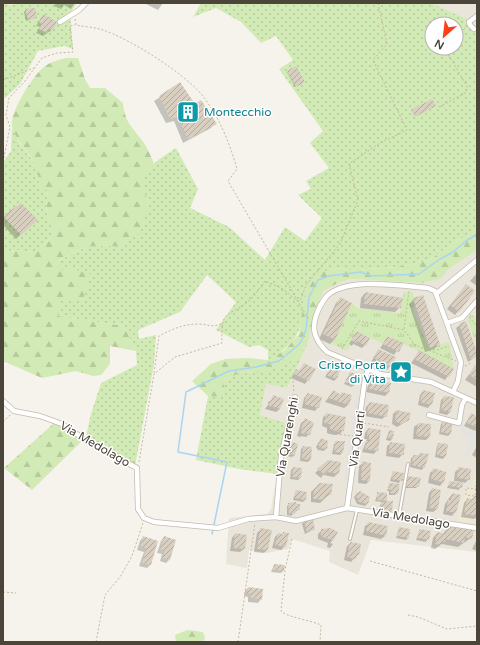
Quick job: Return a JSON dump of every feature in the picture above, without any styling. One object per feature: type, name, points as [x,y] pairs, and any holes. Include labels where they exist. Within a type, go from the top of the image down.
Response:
[{"type":"street","points":[[60,22],[86,3]]},
{"type":"street","points":[[474,29],[469,22],[477,16]]},
{"type":"street","points":[[436,294],[477,260]]},
{"type":"street","points":[[453,392],[458,381],[461,362],[453,344],[436,294],[428,288],[370,283],[360,284],[332,292],[323,301],[312,324],[316,339],[326,352],[368,370],[394,377],[431,382],[477,403]]},
{"type":"street","points":[[447,323],[462,318],[477,301]]},
{"type":"street","name":"Via Quarti","points":[[346,508],[365,379],[368,370]]},
{"type":"street","name":"Via Quarenghi","points":[[276,517],[281,456],[295,397]]},
{"type":"street","points":[[429,415],[459,423],[462,405],[466,398]]},
{"type":"street","points":[[3,401],[14,411]]},
{"type":"street","name":"Via Medolago","points":[[14,411],[40,416],[62,424],[93,445],[137,468],[138,509],[144,518],[154,522],[218,528],[234,522],[256,518],[276,517],[296,521],[346,508],[477,528]]},
{"type":"lane","points":[[399,516],[408,464]]},
{"type":"lane","points":[[350,539],[357,509]]},
{"type":"path","points":[[297,301],[300,299],[306,286],[340,244],[358,200],[349,164],[380,143],[406,130],[373,60],[386,44],[378,3]]},
{"type":"path","points":[[74,13],[76,25]]},
{"type":"path","points":[[464,29],[469,22]]},
{"type":"path","points":[[3,162],[10,127],[6,115],[9,98],[42,58],[56,54],[73,52],[70,26],[76,25],[102,29],[139,46],[182,77],[202,95],[215,115],[231,146],[237,169],[228,182],[297,301],[312,324]]},
{"type":"path","points":[[439,107],[465,93],[468,88],[449,56]]},
{"type":"path","points":[[3,80],[34,68]]},
{"type":"path","points":[[154,374],[175,357],[222,343],[221,324],[225,314],[249,300],[265,281],[282,289],[297,301]]},
{"type":"path","points":[[404,330],[409,286]]},
{"type":"path","points":[[466,315],[477,326]]},
{"type":"path","points":[[342,349],[358,321],[404,330],[415,345],[451,360],[461,362]]},
{"type":"path","points":[[137,468],[141,458],[159,336],[182,325],[200,324],[215,327],[221,324]]},
{"type":"path","points":[[428,350],[437,350],[453,344]]},
{"type":"path","name":"Via Quarenghi","points":[[293,381],[295,397]]},
{"type":"path","points":[[3,422],[14,411]]},
{"type":"path","points":[[359,422],[389,427]]},
{"type":"path","points":[[328,433],[357,436]]},
{"type":"path","points":[[476,489],[466,488],[466,494],[475,496],[476,489],[477,475]]},
{"type":"path","points":[[96,642],[105,595],[120,577],[132,556],[144,518]]},
{"type":"path","points":[[238,642],[256,518]]},
{"type":"path","points":[[292,539],[285,570],[281,611],[285,615],[309,620],[321,625],[320,642]]},
{"type":"path","points":[[370,561],[477,591]]},
{"type":"path","points":[[3,592],[16,593]]},
{"type":"path","points":[[408,615],[418,617],[447,629],[477,626]]},
{"type":"shaded area","points":[[431,3],[477,3],[477,27],[471,21],[464,18],[464,16],[460,16]]},
{"type":"shaded area","points":[[477,250],[477,552],[371,540],[358,575],[329,562],[330,551],[292,539],[288,549],[267,553],[249,550],[247,568],[226,564],[229,518],[267,514],[271,509],[286,423],[260,415],[266,384],[287,388],[308,343],[315,312],[322,291],[338,283],[351,279],[422,283],[439,279],[449,269]]},
{"type":"shaded area","points":[[356,396],[360,396],[348,482],[344,481]]},
{"type":"shaded area","points":[[462,426],[477,434],[477,439],[468,457],[464,455],[471,440],[461,435]]},
{"type":"shaded area","points":[[476,470],[477,528],[457,525],[466,487],[472,488]]},
{"type":"green space","points":[[3,3],[7,3],[9,5],[22,3],[77,3],[70,13],[73,49],[64,46],[38,51],[20,84],[5,98],[3,96]]},
{"type":"green space","points":[[201,3],[431,3],[460,16],[424,16],[424,56],[464,56],[464,18],[471,21],[477,27],[477,230],[457,241],[428,261],[397,267],[352,270],[332,268],[306,286],[301,321],[295,338],[289,345],[268,360],[268,350],[259,345],[249,347],[216,330],[236,302],[207,275],[180,312],[138,330],[139,339],[156,335],[154,364],[135,466],[86,436],[101,383],[137,365],[136,351],[124,326],[57,316],[61,296],[61,275],[57,262],[74,252],[87,247],[120,247],[149,203],[142,188],[145,173],[154,163],[176,148],[198,189],[190,208],[229,227],[265,260],[285,227],[305,241],[322,218],[298,195],[311,189],[306,181],[329,168],[310,143],[323,131],[279,69],[293,60],[276,36],[261,43],[241,22],[216,8],[193,17]]},
{"type":"green space","points":[[78,58],[85,79],[90,88],[105,88],[123,103],[130,125],[144,143],[154,163],[144,176],[142,187],[149,203],[140,233],[120,247],[87,247],[73,252],[57,262],[60,270],[70,268],[91,274],[83,299],[61,300],[58,316],[124,326],[136,351],[110,346],[110,364],[101,375],[93,376],[76,371],[42,378],[3,361],[3,252],[15,250],[35,252],[55,234],[46,210],[48,191],[38,186],[39,177],[37,169],[34,162],[15,135],[12,120],[18,104],[28,86],[39,71],[57,60]]},
{"type":"green space","points":[[12,127],[19,142],[36,165],[48,191],[46,210],[55,234],[35,252],[15,250],[3,252],[3,163],[11,151]]},
{"type":"green space","points":[[477,230],[477,250],[449,269],[440,279],[422,283],[351,279],[338,283],[323,291],[315,312],[308,343],[294,360],[278,368],[256,373],[241,372],[222,382],[227,391],[222,397],[208,396],[192,381],[211,364],[225,359],[249,358],[268,360],[285,350],[299,334],[306,285],[323,272],[332,268],[352,270],[397,267],[428,261],[457,241]]},
{"type":"green space","points":[[404,292],[413,292],[414,313],[429,348],[449,342],[454,369],[388,336],[383,344],[357,331],[347,351],[332,344],[352,303],[357,308],[400,313]]},
{"type":"green space","points":[[471,314],[477,319],[477,346],[467,319]]},
{"type":"green space","points":[[308,343],[287,388],[266,384],[260,415],[286,423],[277,474],[239,469],[196,460],[208,396],[222,397],[222,382],[241,372],[256,373],[294,360]]},
{"type":"green space","points":[[53,424],[62,424],[84,439],[32,490],[4,468]]},
{"type":"green space","points":[[187,630],[203,632],[205,638],[203,642],[176,642],[175,635]]},
{"type":"building","points":[[35,8],[37,18],[28,20],[25,9]]},
{"type":"building","points":[[43,14],[57,22],[53,31],[49,29],[47,33],[39,29],[42,24],[39,22]]},
{"type":"building","points":[[296,66],[305,82],[296,87],[287,71]]},
{"type":"building","name":"Montecchio","points":[[180,82],[195,104],[201,100],[217,124],[188,139],[178,117],[170,119],[159,96]]},
{"type":"building","points":[[432,99],[436,106],[415,117],[411,110]]},
{"type":"building","points":[[21,203],[38,220],[21,235],[3,216]]},
{"type":"building","points":[[466,284],[475,291],[459,312],[450,305]]},
{"type":"building","points":[[365,292],[403,298],[401,308],[364,304]]},
{"type":"building","points":[[423,295],[440,344],[430,348],[413,298]]},
{"type":"building","points":[[340,297],[352,303],[335,340],[323,334]]},
{"type":"building","points":[[466,321],[477,352],[477,356],[471,360],[459,324]]},
{"type":"building","points":[[357,331],[370,338],[366,346],[357,341],[356,343],[351,340]]},
{"type":"building","points":[[387,336],[404,343],[399,352],[383,344]]},
{"type":"building","points":[[378,349],[396,357],[391,367],[374,358]]},
{"type":"building","points":[[419,350],[454,369],[449,377],[414,359]]},
{"type":"building","points":[[304,363],[316,369],[309,381],[294,374],[296,369],[300,370]]},
{"type":"building","points":[[331,365],[340,370],[337,379],[326,375]]},
{"type":"building","points":[[475,365],[477,366],[477,380],[469,375]]},
{"type":"building","points":[[350,372],[359,375],[354,386],[345,382]]},
{"type":"building","points":[[372,379],[391,383],[389,393],[369,389]]},
{"type":"building","points":[[333,390],[341,395],[341,392],[352,395],[349,405],[328,398]]},
{"type":"building","points":[[423,390],[435,393],[432,405],[420,402]]},
{"type":"building","points":[[307,393],[322,397],[319,408],[304,404]]},
{"type":"building","points":[[273,395],[284,399],[280,409],[268,405],[268,401],[271,401]]},
{"type":"building","points":[[444,396],[454,397],[451,412],[441,410]]},
{"type":"building","points":[[369,402],[389,405],[387,417],[367,413]]},
{"type":"building","points":[[396,410],[411,413],[409,420],[401,424],[395,421]]},
{"type":"building","points":[[326,413],[346,417],[344,431],[339,430],[339,432],[330,429],[330,424],[324,423]]},
{"type":"building","points":[[471,413],[477,416],[477,427],[467,423]]},
{"type":"building","points":[[305,418],[314,423],[310,435],[306,433],[305,435],[300,432]]},
{"type":"building","points":[[443,420],[453,421],[451,434],[441,432]]},
{"type":"building","points":[[418,423],[431,424],[430,437],[416,436]]},
{"type":"building","points":[[368,428],[381,430],[378,451],[365,449],[366,441],[369,441],[369,436],[367,436]]},
{"type":"building","points":[[389,430],[394,431],[393,439],[388,438]]},
{"type":"building","points":[[321,438],[328,441],[327,449],[319,448],[320,446],[317,445]]},
{"type":"building","points":[[291,441],[298,444],[295,455],[287,454]]},
{"type":"building","points":[[335,441],[345,441],[343,453],[334,452]]},
{"type":"building","points":[[390,442],[405,444],[404,455],[389,453]]},
{"type":"building","points":[[438,443],[448,444],[446,457],[437,455]]},
{"type":"building","points":[[303,446],[312,447],[311,460],[302,459]]},
{"type":"building","points":[[420,453],[429,454],[425,468],[412,465],[413,455],[419,455]]},
{"type":"building","points":[[328,460],[341,462],[339,474],[327,472],[325,475],[317,469]]},
{"type":"building","points":[[362,461],[371,463],[370,481],[361,480]]},
{"type":"building","points":[[293,467],[302,468],[301,478],[292,477]]},
{"type":"building","points":[[458,467],[471,469],[470,480],[457,478]]},
{"type":"building","points":[[433,468],[446,472],[444,483],[431,479]]},
{"type":"building","points":[[393,471],[404,473],[403,481],[391,479]]},
{"type":"building","points":[[408,476],[421,478],[419,487],[406,487]]},
{"type":"building","points":[[449,481],[463,483],[462,488],[449,486]]},
{"type":"building","points":[[319,483],[333,484],[331,495],[328,494],[324,500],[313,499],[314,488],[318,487]]},
{"type":"building","points":[[389,483],[400,484],[398,494],[390,493],[391,490],[388,489]]},
{"type":"building","points":[[432,488],[441,490],[438,509],[429,508]]},
{"type":"building","points":[[296,490],[307,492],[306,500],[294,498]]},
{"type":"building","points":[[360,491],[370,497],[368,504],[359,502],[355,494]]},
{"type":"building","points":[[377,492],[387,493],[387,501],[377,500]]},
{"type":"building","points":[[452,493],[461,495],[456,513],[446,511],[448,500],[451,500]]},
{"type":"building","points":[[475,495],[477,496],[477,516],[464,514],[467,498],[472,499]]},
{"type":"building","points":[[393,501],[392,512],[380,510],[381,502]]},
{"type":"building","points":[[296,502],[297,504],[300,504],[300,510],[296,510],[295,514],[289,514],[288,503]]},
{"type":"building","points":[[313,519],[315,530],[307,532],[304,521]]},
{"type":"building","points":[[368,522],[388,526],[386,536],[366,531]]},
{"type":"building","points":[[447,526],[474,530],[472,539],[465,537],[464,543],[445,539],[445,542],[441,541],[441,545],[435,544],[437,532],[446,534]]},
{"type":"building","points":[[399,527],[410,529],[409,538],[397,536]]},
{"type":"building","points":[[260,528],[272,530],[268,550],[257,549]]},
{"type":"building","points":[[330,528],[338,532],[333,541],[321,536],[321,529]]},
{"type":"building","points":[[419,529],[431,531],[429,540],[418,538]]},
{"type":"building","points":[[283,532],[289,533],[286,547],[275,545],[278,533],[283,534]]},
{"type":"building","points":[[235,533],[247,535],[245,549],[233,548]]},
{"type":"building","points":[[143,536],[158,541],[151,565],[142,563],[146,548],[140,546]]},
{"type":"building","points":[[164,536],[176,540],[170,560],[163,558],[165,551],[160,549]]},
{"type":"building","points":[[350,542],[361,544],[359,555],[357,555],[356,559],[347,557]]},
{"type":"building","points":[[274,564],[285,565],[284,571],[273,570]]},
{"type":"building","points":[[248,587],[263,589],[262,600],[251,598],[251,594],[247,593]]},
{"type":"waterway","points":[[212,534],[227,462],[178,452],[186,392],[229,371],[256,367],[279,361],[296,347],[301,342],[306,330],[309,297],[318,280],[329,276],[361,272],[371,276],[419,274],[477,234]]},
{"type":"place","name":"Montecchio","points":[[188,112]]},
{"type":"place","name":"Cristo Porta di Vita","points":[[401,372]]}]
